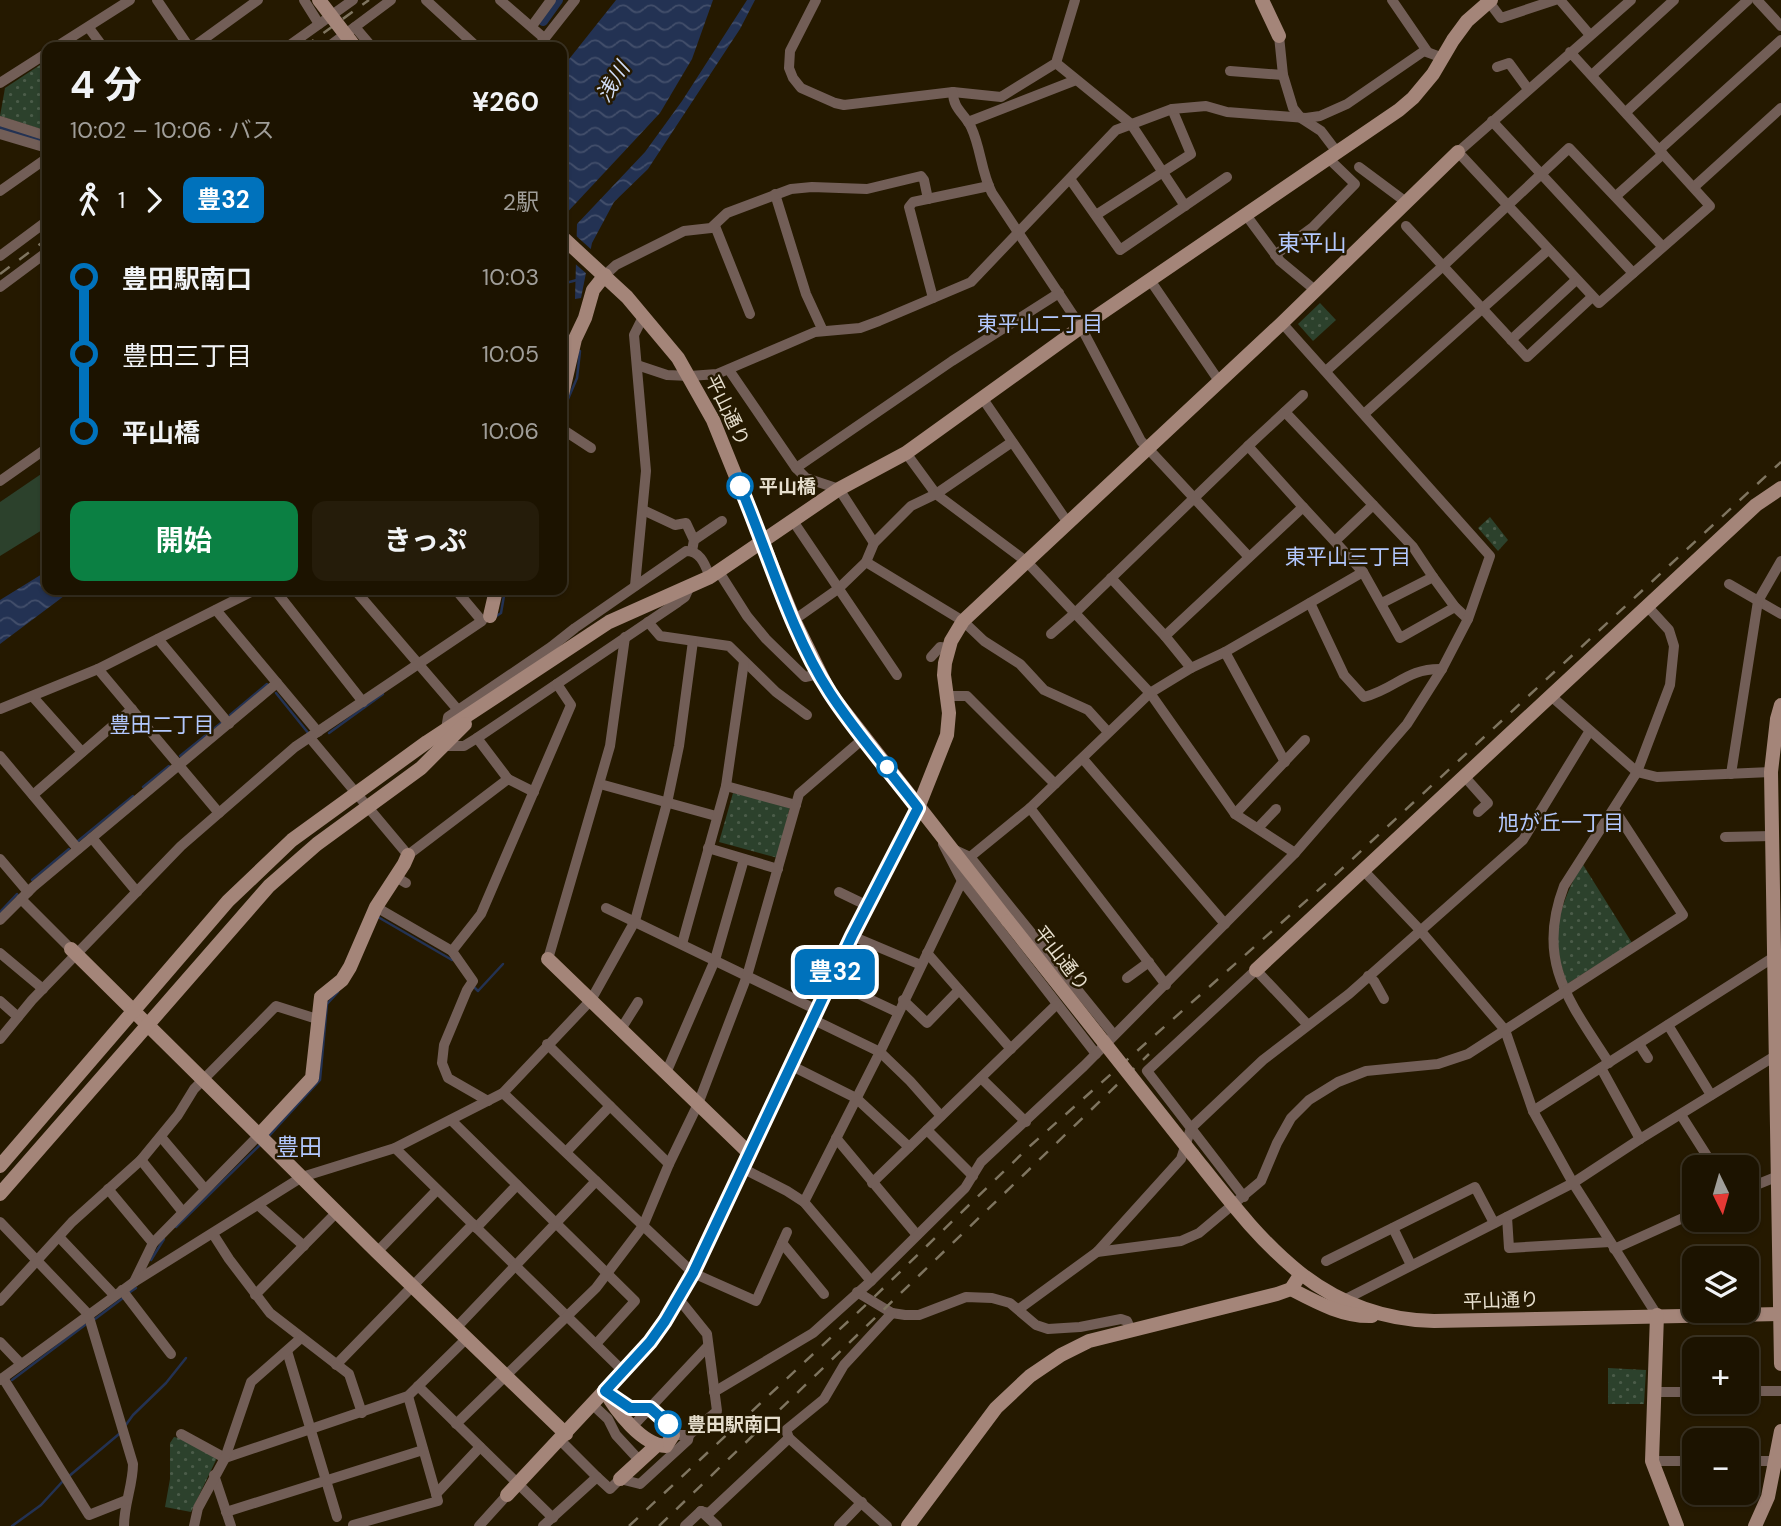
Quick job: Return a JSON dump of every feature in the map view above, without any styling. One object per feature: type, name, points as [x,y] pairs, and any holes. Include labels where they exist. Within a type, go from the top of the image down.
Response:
[{"type":"street","points":[[65,42],[130,0]]},
{"type":"street","points":[[157,0],[187,42]]},
{"type":"street","points":[[198,42],[258,0]]},
{"type":"street","points":[[304,0],[319,24]]},
{"type":"street","points":[[319,0],[351,42]]},
{"type":"street","points":[[294,42],[319,24],[338,4],[353,0]]},
{"type":"street","points":[[338,42],[390,0]]},
{"type":"street","points":[[426,0],[466,42]]},
{"type":"street","points":[[500,0],[532,26],[540,42]]},
{"type":"street","points":[[532,26],[551,0]]},
{"type":"street","points":[[542,42],[575,0]]},
{"type":"street","points":[[816,0],[788,57],[789,68],[793,78],[806,92],[844,105],[953,92],[1001,97],[1056,63],[1075,0]]},
{"type":"street","points":[[1262,0],[1279,36],[1283,75],[1293,108],[1301,118],[1321,131],[1332,155],[1355,184],[1313,227],[1275,255]]},
{"type":"street","points":[[1392,0],[1427,51],[1443,58]]},
{"type":"street","points":[[0,1166],[228,901],[292,840],[355,792],[609,622],[714,574],[839,489],[906,453],[1081,327],[1413,99],[1433,74],[1467,21],[1490,1],[1501,18],[1558,0],[1590,35]]},
{"type":"street","points":[[479,1526],[624,1372],[657,1332],[693,1273],[852,936],[918,808],[947,735],[949,713],[944,675],[948,648],[955,631],[1282,323],[1458,152],[1631,0]]},
{"type":"street","points":[[1592,75],[1674,0]]},
{"type":"street","points":[[1626,112],[1748,0]]},
{"type":"street","points":[[1757,0],[1781,26]]},
{"type":"street","points":[[355,27],[368,42]]},
{"type":"street","points":[[89,28],[99,42]]},
{"type":"street","points":[[1616,196],[1781,40]]},
{"type":"street","points":[[637,365],[667,374],[717,374],[822,331],[860,328],[971,282],[1116,130],[1172,109],[1206,106],[1227,112],[1301,118],[1320,116],[1347,104],[1427,51]]},
{"type":"street","points":[[1458,152],[1599,303],[1710,206],[1570,52]]},
{"type":"street","points":[[0,83],[42,59]]},
{"type":"street","points":[[1056,63],[1131,124],[1185,205]]},
{"type":"street","points":[[1497,67],[1509,63],[1528,89]]},
{"type":"street","points":[[1230,71],[1283,75]]},
{"type":"street","points":[[968,122],[1076,80]]},
{"type":"street","points":[[953,92],[955,107],[968,122],[989,186],[1081,327],[1147,448],[1248,556]]},
{"type":"street","points":[[1693,187],[1781,108]]},
{"type":"street","points":[[1096,215],[1191,155],[1172,109]]},
{"type":"street","points":[[0,121],[42,134]]},
{"type":"street","points":[[1492,121],[1633,273]]},
{"type":"street","points":[[0,134],[42,147]]},
{"type":"street","points":[[1326,372],[1569,148],[1662,246]]},
{"type":"street","points":[[0,191],[42,162]]},
{"type":"street","points":[[1359,167],[1406,202]]},
{"type":"street","points":[[567,373],[575,339],[585,318],[600,271],[684,231],[715,226],[727,214],[775,194],[801,187],[867,189],[921,176],[925,180],[928,199]]},
{"type":"street","points":[[1070,179],[1120,250],[1227,177]]},
{"type":"street","points":[[933,298],[909,207],[913,202],[989,186]]},
{"type":"street","points":[[775,194],[806,294],[822,331]]},
{"type":"street","points":[[1245,215],[1275,255],[1315,290]]},
{"type":"street","points":[[0,256],[42,225]]},
{"type":"street","points":[[715,226],[750,314]]},
{"type":"street","points":[[1406,226],[1527,357],[1592,297]]},
{"type":"street","name":"平山通り","points":[[567,241],[644,315],[664,338],[690,376],[713,419],[794,620],[830,693],[1193,1156],[1239,1201],[1274,1251],[1300,1275],[1344,1300],[1387,1316],[1413,1321],[1781,1314]]},
{"type":"street","points":[[1364,414],[1548,250]]},
{"type":"street","points":[[0,287],[42,255]]},
{"type":"street","points":[[1150,280],[1219,381]]},
{"type":"street","points":[[1511,340],[1576,280]]},
{"type":"street","points":[[796,468],[952,361],[1059,293]]},
{"type":"street","points":[[635,586],[646,457],[634,335],[644,315]]},
{"type":"street","points":[[714,1392],[813,1333],[871,1281],[965,1188],[981,1162],[1096,1054],[1295,853],[1408,724],[1442,669],[1468,620],[1490,556],[1282,323]]},
{"type":"street","points":[[729,370],[796,468],[806,478],[839,489],[874,542]]},
{"type":"street","points":[[1051,634],[1303,395]]},
{"type":"street","points":[[983,399],[1068,523]]},
{"type":"street","points":[[1285,412],[1413,547],[1455,607],[1468,620]]},
{"type":"street","points":[[567,432],[591,448]]},
{"type":"street","points":[[794,620],[838,589],[866,562],[874,542],[911,506],[936,494],[1012,442]]},
{"type":"street","points":[[1248,446],[1363,572],[1400,638],[1455,607]]},
{"type":"street","points":[[0,481],[42,452]]},
{"type":"street","points":[[906,453],[936,494],[1027,562],[1150,693],[1235,814],[1295,853]]},
{"type":"street","points":[[1239,1201],[1191,1128],[1147,1071],[1756,505],[1781,488]]},
{"type":"street","points":[[1335,541],[1373,505]]},
{"type":"street","points":[[1165,636],[1303,507]]},
{"type":"street","points":[[643,510],[675,525],[686,523],[693,546],[766,639],[805,677],[819,674]]},
{"type":"street","points":[[446,729],[448,717],[693,546],[722,521]]},
{"type":"street","points":[[793,521],[897,675]]},
{"type":"street","points":[[1731,774],[1758,601],[1781,561]]},
{"type":"street","points":[[866,562],[963,621],[984,641],[1020,664],[1044,690],[1088,710],[1108,732]]},
{"type":"street","points":[[970,856],[1030,808],[1150,693],[1363,572]]},
{"type":"street","points":[[1382,603],[1433,577]]},
{"type":"street","points":[[1111,578],[1191,668]]},
{"type":"street","points":[[1729,584],[1781,614]]},
{"type":"street","points":[[443,746],[464,747],[685,597],[690,586]]},
{"type":"street","points":[[0,709],[98,669],[245,595]]},
{"type":"street","points":[[279,595],[363,702]]},
{"type":"street","points":[[359,595],[458,710]]},
{"type":"street","points":[[464,595],[486,618]]},
{"type":"street","points":[[0,1038],[74,951],[181,846],[295,747],[420,667],[486,618],[494,595]]},
{"type":"street","points":[[1310,603],[1344,675],[1364,696],[1380,693],[1406,676],[1426,669],[1442,669]]},
{"type":"street","points":[[1640,1139],[1605,1065],[1564,993],[1553,951],[1558,903],[1564,886],[1637,772],[1670,685],[1674,646],[1669,630],[1647,606]]},
{"type":"street","points":[[216,610],[277,683],[355,792],[408,855]]},
{"type":"street","points":[[648,622],[660,636],[729,646],[776,692],[807,715]]},
{"type":"street","points":[[625,638],[613,733],[548,959],[749,1153]]},
{"type":"street","points":[[158,639],[229,724]]},
{"type":"street","points":[[127,1500],[89,1515],[2,1379],[118,1292],[302,1177],[395,1148],[503,1093],[591,1000],[635,921],[680,746],[693,641]]},
{"type":"street","points":[[931,657],[940,648],[948,648]]},
{"type":"street","points":[[1225,652],[1285,762]]},
{"type":"street","points":[[682,944],[726,786],[744,662]]},
{"type":"street","points":[[98,669],[219,813]]},
{"type":"street","points":[[0,920],[78,849],[277,683]]},
{"type":"street","points":[[452,951],[481,914],[571,705],[557,684]]},
{"type":"street","points":[[947,696],[967,696],[1055,785]]},
{"type":"street","points":[[1551,696],[1637,772],[1657,777],[1771,772]]},
{"type":"street","points":[[33,697],[82,752]]},
{"type":"street","points":[[0,1194],[270,886],[317,844],[421,768],[488,702]]},
{"type":"street","points":[[1781,705],[1771,772],[1778,1056],[1781,1364]]},
{"type":"street","points":[[33,795],[132,709]]},
{"type":"street","points":[[1019,1309],[1097,1252],[1181,1158],[1191,1128],[1236,1085],[1307,1024],[1349,994],[1419,929],[1523,840],[1589,732]]},
{"type":"street","points":[[477,738],[508,779],[534,792]]},
{"type":"street","points":[[456,1424],[596,1288],[643,1226],[698,1104],[747,976],[799,794],[864,738]]},
{"type":"street","points":[[1235,814],[1305,740]]},
{"type":"street","points":[[0,756],[78,849]]},
{"type":"street","points":[[1083,760],[1225,924]]},
{"type":"street","points":[[1464,776],[1488,803],[1478,812]]},
{"type":"street","points":[[134,1282],[153,1243],[261,1135],[312,1078],[321,997],[342,979],[350,967],[376,907],[401,880],[408,855],[508,779]]},
{"type":"street","points":[[600,784],[716,816]]},
{"type":"street","points":[[726,786],[796,805]]},
{"type":"street","points":[[1030,808],[1166,985]]},
{"type":"street","points":[[1258,828],[1276,809]]},
{"type":"street","points":[[1097,1252],[1181,1241],[1199,1233],[1261,1181],[1291,1118],[1325,1089],[1366,1071],[1424,1066],[1454,1059],[1480,1047],[1683,915],[1614,809]]},
{"type":"street","points":[[938,832],[962,881],[1096,1054]]},
{"type":"street","points":[[1725,837],[1772,836]]},
{"type":"street","points":[[92,838],[137,892]]},
{"type":"street","points":[[949,847],[970,856],[1114,1035]]},
{"type":"street","points":[[708,848],[778,869]]},
{"type":"street","points":[[0,859],[24,896],[74,951],[505,1377],[563,1437],[597,1478],[610,1489],[657,1446]]},
{"type":"street","points":[[666,1073],[715,960],[744,859]]},
{"type":"street","points":[[1363,870],[1419,929],[1505,1030],[1533,1111],[1573,1183],[1657,1315],[1652,1461],[1677,1526]]},
{"type":"street","points":[[804,1202],[962,881]]},
{"type":"street","points":[[839,892],[868,905]]},
{"type":"street","points":[[376,907],[452,951],[473,981],[444,1045],[442,1063],[448,1078],[488,1101]]},
{"type":"street","points":[[606,908],[747,976],[880,1052],[941,1116]]},
{"type":"street","points":[[852,936],[921,965]]},
{"type":"street","points":[[1018,953],[1035,939]]},
{"type":"street","points":[[0,953],[43,989]]},
{"type":"street","points":[[927,953],[1011,1049]]},
{"type":"street","points":[[1533,1111],[1774,957]]},
{"type":"street","points":[[1127,978],[1149,962]]},
{"type":"street","points":[[1256,970],[1307,1024]]},
{"type":"street","points":[[1368,976],[1384,999]]},
{"type":"street","points":[[831,981],[897,1012]]},
{"type":"street","points":[[903,1000],[927,1023],[959,990]]},
{"type":"street","points":[[0,1001],[18,1017]]},
{"type":"street","points":[[621,1029],[638,1002]]},
{"type":"street","points":[[872,1183],[1056,1005]]},
{"type":"street","points":[[0,1301],[72,1222],[141,1160],[178,1115],[194,1089],[276,1006],[317,1019]]},
{"type":"street","points":[[1668,1025],[1711,1094]]},
{"type":"street","points":[[547,1044],[669,1164]]},
{"type":"street","points":[[1639,1044],[1648,1058]]},
{"type":"street","points":[[1344,1300],[1573,1183],[1711,1094],[1778,1056]]},
{"type":"street","points":[[790,1065],[856,1098],[909,1147]]},
{"type":"street","points":[[1227,1076],[1236,1085]]},
{"type":"street","points":[[981,1078],[1026,1122]]},
{"type":"street","points":[[503,1093],[693,1273],[757,1300],[787,1231]]},
{"type":"street","points":[[566,1152],[610,1106]]},
{"type":"street","points":[[1681,1115],[1706,1155]]},
{"type":"street","points":[[451,1120],[635,1301],[596,1344]]},
{"type":"street","points":[[927,1130],[973,1176]]},
{"type":"street","points":[[161,1137],[205,1189]]},
{"type":"street","points":[[836,1138],[917,1235]]},
{"type":"street","points":[[395,1148],[624,1372]]},
{"type":"street","points":[[141,1160],[183,1211]]},
{"type":"street","points":[[742,1168],[804,1202],[871,1281]]},
{"type":"street","points":[[1759,1184],[1780,1175]]},
{"type":"street","points":[[181,1434],[225,1458],[408,1396],[515,1266],[596,1181]]},
{"type":"street","points":[[336,1365],[517,1185]]},
{"type":"street","points":[[1326,1261],[1475,1187],[1494,1223]]},
{"type":"street","points":[[108,1189],[153,1243]]},
{"type":"street","points":[[377,1252],[438,1190]]},
{"type":"street","points":[[258,1205],[304,1246]]},
{"type":"street","points":[[255,1295],[337,1212]]},
{"type":"street","points":[[1507,1217],[1509,1248],[1612,1245],[1682,1218]]},
{"type":"street","points":[[0,1222],[88,1314],[133,1464],[133,1480],[124,1510],[124,1526]]},
{"type":"street","points":[[1393,1228],[1411,1265]]},
{"type":"street","points":[[214,1234],[255,1295],[271,1313],[349,1374],[362,1413]]},
{"type":"street","points":[[60,1238],[118,1292],[171,1354]]},
{"type":"street","points":[[782,1243],[824,1294]]},
{"type":"street","points":[[1291,1289],[1300,1275]]},
{"type":"street","points":[[908,1526],[996,1408],[1030,1376],[1089,1340],[1291,1289],[1334,1309],[1363,1317],[1387,1316]]},
{"type":"street","points":[[856,1292],[892,1313],[919,1315],[966,1297],[992,1298],[1010,1303],[1040,1328],[1080,1328],[1121,1319],[1127,1321],[1131,1330]]},
{"type":"street","points":[[620,1479],[640,1484],[717,1410],[707,1334],[678,1298]]},
{"type":"street","points":[[701,1511],[709,1513],[824,1399],[844,1365],[892,1313]]},
{"type":"street","points":[[194,1526],[198,1508],[225,1458],[251,1382],[301,1339]]},
{"type":"street","points":[[0,1342],[21,1364]]},
{"type":"street","points":[[632,1426],[708,1346]]},
{"type":"street","points":[[287,1351],[326,1481],[334,1522],[347,1517],[353,1525],[438,1501],[408,1396]]},
{"type":"street","points":[[418,1386],[553,1518]]},
{"type":"street","points":[[605,1391],[630,1408],[650,1408],[670,1426],[673,1435]]},
{"type":"street","points":[[605,1391],[615,1409],[657,1446],[666,1446],[673,1435]]},
{"type":"street","points":[[1759,1391],[1781,1391]]},
{"type":"street","points":[[1654,1392],[1682,1392]]},
{"type":"street","points":[[593,1405],[608,1419],[616,1435],[640,1461]]},
{"type":"street","points":[[1755,1526],[1768,1497],[1779,1461],[1781,1431]]},
{"type":"street","points":[[788,1434],[887,1526]]},
{"type":"street","points":[[673,1435],[689,1435]]},
{"type":"street","points":[[436,1494],[480,1447]]},
{"type":"street","points":[[226,1513],[423,1450]]},
{"type":"street","points":[[1652,1461],[1682,1461]]},
{"type":"street","points":[[1759,1461],[1779,1461]]},
{"type":"street","points":[[214,1475],[231,1526]]},
{"type":"street","points":[[543,1526],[597,1478]]},
{"type":"street","points":[[839,1526],[862,1502]]},
{"type":"street","points":[[685,1526],[701,1511]]},
{"type":"street","points":[[701,1511],[717,1526]]},
{"type":"green space","points":[[42,64],[42,129],[0,116],[5,88]]},
{"type":"green space","points":[[1320,303],[1336,320],[1313,341],[1298,324]]},
{"type":"green space","points":[[42,473],[42,530],[0,556],[0,502]]},
{"type":"green space","points":[[1490,517],[1508,540],[1498,551],[1478,528]]},
{"type":"green space","points":[[733,793],[790,806],[778,858],[719,842]]},
{"type":"green space","points":[[1582,863],[1632,943],[1567,984],[1558,952],[1558,929],[1567,895]]},
{"type":"green space","points":[[1608,1368],[1646,1370],[1644,1404],[1608,1404]]},
{"type":"green space","points":[[174,1437],[194,1441],[217,1458],[191,1512],[165,1507],[170,1479],[170,1443]]},
{"type":"water","name":"浅川","points":[[616,0],[713,0],[692,59],[660,113],[567,213],[567,62]]},
{"type":"water","points":[[747,0],[755,0],[740,29],[648,169],[614,202],[592,243],[581,298],[575,299],[577,224],[645,152],[682,101]]},
{"type":"water","points":[[42,574],[42,595],[65,595],[0,644],[0,600]]},
{"type":"pier","points":[[573,233],[594,252],[588,275],[572,261]]},
{"type":"waterway","points":[[543,21],[558,0]]},
{"type":"waterway","points":[[2,129],[42,141]]},
{"type":"waterway","points":[[567,283],[577,280]]},
{"type":"waterway","points":[[567,401],[577,378],[580,351]]},
{"type":"waterway","points":[[495,617],[501,613],[504,595]]},
{"type":"waterway","points":[[230,715],[267,684]]},
{"type":"waterway","points":[[276,693],[309,734]]},
{"type":"waterway","points":[[329,733],[383,694]]},
{"type":"waterway","points":[[180,756],[221,723]]},
{"type":"waterway","points":[[143,787],[169,766]]},
{"type":"waterway","points":[[78,841],[133,796]]},
{"type":"waterway","points":[[32,880],[69,849]]},
{"type":"waterway","points":[[0,912],[17,894]]},
{"type":"waterway","points":[[378,917],[452,960]]},
{"type":"waterway","points":[[474,987],[478,991],[503,964]]},
{"type":"waterway","points":[[269,1136],[320,1080],[327,1004],[338,992]]},
{"type":"waterway","points":[[176,1227],[262,1143]]},
{"type":"waterway","points":[[151,1260],[164,1239]]},
{"type":"waterway","points":[[130,1292],[136,1288]]},
{"type":"waterway","points":[[95,1319],[123,1298]]},
{"type":"waterway","points":[[12,1380],[85,1325]]},
{"type":"waterway","points":[[125,1426],[186,1358]]},
{"type":"waterway","points":[[68,1477],[119,1434]]},
{"type":"waterway","points":[[12,1526],[41,1505],[63,1481]]},
{"type":"railway","points":[[311,42],[369,0]]},
{"type":"railway","points":[[0,274],[42,243]]},
{"type":"railway","points":[[629,1526],[871,1300],[1030,1146],[1333,877],[1781,462]]},
{"type":"railway","points":[[659,1526],[1149,1054]]},
{"type":"bus line","name":"豊32","points":[[668,1424],[650,1408],[630,1408],[605,1391],[650,1342],[693,1273],[852,936],[918,808],[830,693],[819,674],[794,620],[740,486]]},
{"type":"place","name":"平山橋","points":[[740,486]]},
{"type":"place","name":"豊田駅南口","points":[[668,1424]]},
{"type":"district","name":"東平山","points":[[1312,243]]},
{"type":"district","name":"東平山二丁目","points":[[1040,324]]},
{"type":"district","name":"東平山三丁目","points":[[1348,557]]},
{"type":"district","name":"豊田二丁目","points":[[162,725]]},
{"type":"district","name":"旭が丘一丁目","points":[[1561,823]]},
{"type":"district","name":"豊田","points":[[299,1147]]}]
